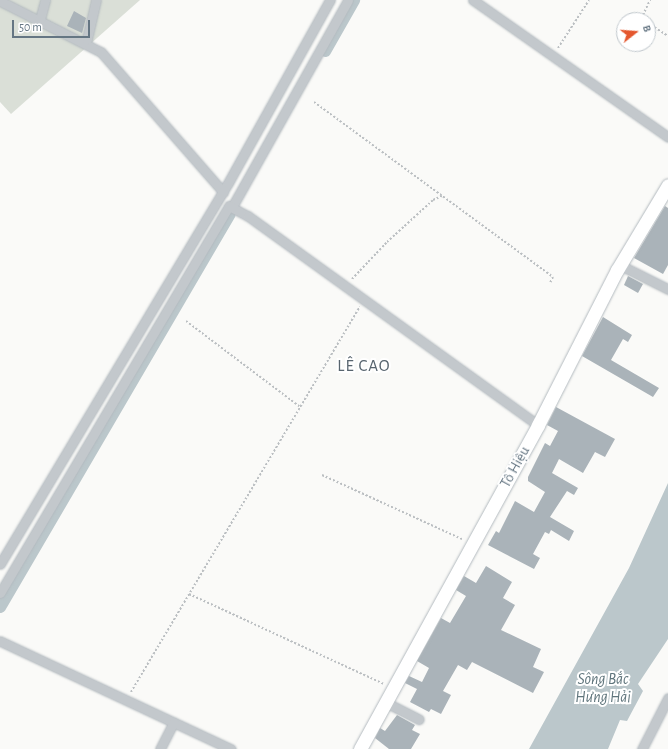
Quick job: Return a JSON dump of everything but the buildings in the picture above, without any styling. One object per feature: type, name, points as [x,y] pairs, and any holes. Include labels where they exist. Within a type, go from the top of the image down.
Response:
[{"type":"main road","name":"Tô Hiệu","points":[[361,749],[384,702],[538,425],[620,265],[668,185]]},
{"type":"street","points":[[39,23],[45,0]]},
{"type":"street","points":[[83,42],[87,39],[96,0]]},
{"type":"street","points":[[0,564],[214,207],[330,0]]},
{"type":"street","points":[[0,593],[224,214],[232,207],[348,0]]},
{"type":"street","points":[[473,0],[668,137]]},
{"type":"street","points":[[0,1],[39,23],[83,42],[101,52],[222,192]]},
{"type":"street","points":[[214,207],[224,214]]},
{"type":"street","points":[[232,207],[346,285],[538,425]]},
{"type":"street","points":[[620,265],[668,289]]},
{"type":"street","points":[[0,641],[231,749]]},
{"type":"street","points":[[642,749],[668,698]]},
{"type":"street","points":[[384,702],[419,719]]},
{"type":"street","points":[[160,749],[174,722]]},
{"type":"path","points":[[553,56],[589,0]]},
{"type":"path","points":[[644,12],[650,0]]},
{"type":"path","points":[[656,28],[668,36]]},
{"type":"path","points":[[314,102],[553,277],[550,283]]},
{"type":"path","points":[[346,285],[387,242],[433,200],[442,196]]},
{"type":"path","points":[[126,700],[359,307],[367,300]]},
{"type":"path","points":[[186,321],[300,407]]},
{"type":"path","points":[[322,475],[472,544]]},
{"type":"path","points":[[189,594],[392,688]]},
{"type":"shaded area","points":[[0,0],[140,0],[11,114],[0,102]]},
{"type":"water","name":"Sông Bắc Hưng Hải","points":[[668,483],[668,639],[638,684],[643,691],[627,721],[620,720],[608,749],[529,749],[629,568]]},
{"type":"waterway","points":[[325,51],[354,0]]},
{"type":"waterway","points":[[0,607],[230,214]]},
{"type":"district","name":"LÊ CAO","points":[[364,366]]}]
